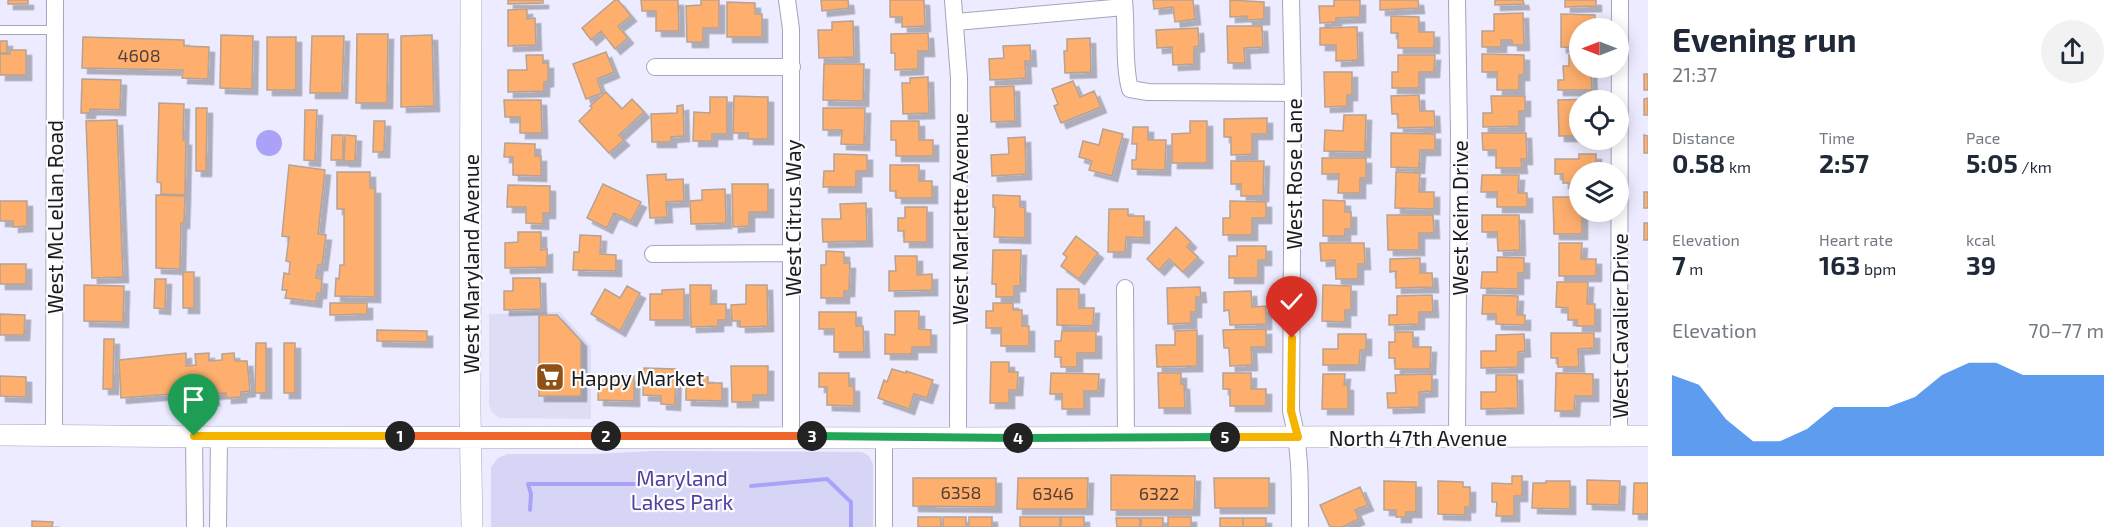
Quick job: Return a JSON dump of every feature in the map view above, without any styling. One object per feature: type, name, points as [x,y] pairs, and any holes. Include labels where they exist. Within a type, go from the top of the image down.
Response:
[{"type":"street","name":"West McLellan Road","points":[[54,0],[54,435]]},
{"type":"street","name":"West Maryland Avenue","points":[[471,0],[472,527]]},
{"type":"street","name":"West Citrus Way","points":[[787,0],[791,29],[792,68],[791,436]]},
{"type":"street","name":"West Marlette Avenue","points":[[953,0],[959,78],[958,438]]},
{"type":"street","name":"West Rose Lane","points":[[1291,0],[1293,93],[1291,411],[1298,437],[1300,527]]},
{"type":"street","name":"West Keim Drive","points":[[1457,0],[1459,63],[1457,436]]},
{"type":"street","name":"West Cavalier Drive","points":[[1619,436],[1620,0]]},
{"type":"street","points":[[956,22],[1124,3],[1126,73],[1130,89],[1149,92],[1293,93]]},
{"type":"street","points":[[656,67],[792,68]]},
{"type":"street","points":[[653,254],[792,253]]},
{"type":"street","points":[[1125,288],[1126,438]]},
{"type":"street","name":"North 47th Avenue","points":[[0,435],[958,438],[1648,436]]},
{"type":"street","points":[[194,436],[195,527]]},
{"type":"street","points":[[218,527],[219,437]]},
{"type":"street","points":[[884,437],[884,527]]},
{"type":"lane","points":[[0,30],[54,30]]},
{"type":"shaded area","points":[[269,130],[278,134],[282,143],[278,152],[269,156],[260,152],[256,143],[260,134]]},
{"type":"shaded area","points":[[560,312],[591,346],[591,419],[499,418],[492,412],[489,405],[489,314]]},
{"type":"green space","name":"Maryland Lakes Park","points":[[655,451],[862,452],[869,456],[873,464],[873,527],[491,527],[491,467],[498,458],[508,454]]},
{"type":"building","points":[[8,0],[28,0],[28,4],[8,4]]},
{"type":"building","points":[[508,0],[543,0],[543,3],[508,4]]},
{"type":"building","points":[[615,0],[618,0],[631,16],[618,26],[628,38],[615,49],[601,31],[591,40],[582,28]]},
{"type":"building","points":[[641,0],[678,0],[679,31],[656,31],[656,11],[642,11]]},
{"type":"building","points":[[701,0],[719,0],[719,28],[703,28],[703,42],[687,42],[686,6],[701,5]]},
{"type":"building","points":[[821,0],[848,0],[849,8],[822,11]]},
{"type":"building","points":[[890,0],[924,0],[925,26],[902,27],[902,17],[890,17]]},
{"type":"building","points":[[1153,0],[1193,0],[1195,19],[1175,22],[1173,7],[1154,9]]},
{"type":"building","points":[[1230,0],[1264,2],[1264,19],[1247,20],[1247,16],[1230,17]]},
{"type":"building","points":[[1334,0],[1360,0],[1360,17],[1336,18],[1336,22],[1320,23],[1319,6],[1334,6]]},
{"type":"building","points":[[1380,0],[1418,0],[1419,8],[1380,10]]},
{"type":"building","points":[[1495,0],[1523,0],[1524,4],[1495,5]]},
{"type":"building","points":[[1565,0],[1596,0],[1596,6],[1565,7]]},
{"type":"building","points":[[727,2],[755,3],[755,14],[762,14],[762,37],[727,37]]},
{"type":"building","points":[[527,9],[527,19],[535,18],[536,45],[508,46],[508,10]]},
{"type":"building","points":[[1523,13],[1524,45],[1512,45],[1512,40],[1501,40],[1501,47],[1482,47],[1482,31],[1494,31],[1494,14]]},
{"type":"building","points":[[1561,14],[1595,15],[1595,18],[1569,18],[1569,47],[1561,47]]},
{"type":"building","points":[[1391,16],[1419,17],[1419,32],[1434,32],[1434,48],[1398,48],[1398,33],[1391,33]]},
{"type":"building","points":[[853,21],[854,57],[819,58],[818,30],[832,30],[832,22]]},
{"type":"building","points":[[1227,26],[1262,26],[1263,47],[1244,48],[1245,63],[1228,63]]},
{"type":"building","points":[[1357,27],[1358,60],[1336,61],[1336,45],[1320,45],[1320,28]]},
{"type":"building","points":[[1198,28],[1199,46],[1194,47],[1194,64],[1173,65],[1172,47],[1157,48],[1156,30]]},
{"type":"building","points":[[928,33],[929,51],[918,51],[918,69],[895,70],[895,53],[891,53],[891,34]]},
{"type":"building","points":[[357,34],[388,34],[387,103],[356,103]]},
{"type":"building","points":[[221,35],[253,36],[252,89],[220,88]]},
{"type":"building","points":[[432,35],[434,106],[401,107],[401,36]]},
{"type":"building","points":[[312,36],[344,36],[342,93],[310,93]]},
{"type":"building","points":[[83,37],[184,40],[184,46],[209,47],[208,79],[182,78],[183,70],[82,68]]},
{"type":"building","points":[[267,37],[296,37],[296,90],[267,90]]},
{"type":"building","points":[[1090,38],[1091,72],[1065,73],[1064,51],[1067,51],[1067,39]]},
{"type":"building","points":[[0,41],[7,41],[7,53],[0,53]]},
{"type":"building","points":[[1030,45],[1031,61],[1025,61],[1026,78],[990,80],[989,59],[1004,58],[1003,46]]},
{"type":"building","points":[[10,50],[26,50],[26,75],[0,75],[0,54],[10,54]]},
{"type":"building","points":[[606,52],[614,72],[597,79],[602,93],[586,99],[573,64]]},
{"type":"building","points":[[1482,54],[1524,55],[1524,75],[1519,75],[1519,90],[1497,90],[1497,72],[1482,72]]},
{"type":"building","points":[[526,55],[543,55],[543,63],[548,63],[548,81],[544,82],[544,91],[508,92],[508,70],[527,70]]},
{"type":"building","points":[[1398,55],[1435,55],[1434,72],[1419,72],[1419,88],[1392,88],[1392,72],[1398,72]]},
{"type":"building","points":[[824,64],[864,64],[863,101],[823,100]]},
{"type":"building","points":[[1563,66],[1569,66],[1569,78],[1591,78],[1592,90],[1558,90],[1558,80],[1564,80]]},
{"type":"building","points":[[1324,72],[1352,72],[1352,95],[1347,95],[1347,106],[1325,107]]},
{"type":"building","points":[[1644,74],[1648,74],[1648,90],[1644,90]]},
{"type":"building","points":[[928,77],[929,113],[903,114],[902,83],[910,83],[910,78]]},
{"type":"building","points":[[82,79],[121,80],[120,110],[90,109],[90,113],[81,113]]},
{"type":"building","points":[[1073,81],[1080,97],[1094,91],[1101,107],[1061,123],[1054,106],[1058,104],[1052,89]]},
{"type":"building","points":[[1014,86],[1015,121],[991,122],[990,87]]},
{"type":"building","points":[[606,92],[622,109],[632,99],[644,112],[619,135],[624,140],[609,153],[579,121],[592,108],[590,106]]},
{"type":"building","points":[[1419,95],[1420,111],[1434,111],[1435,127],[1398,128],[1398,114],[1392,114],[1391,96]]},
{"type":"building","points":[[734,96],[768,97],[768,139],[748,139],[748,133],[733,133]]},
{"type":"building","points":[[1491,96],[1525,96],[1525,111],[1519,111],[1519,126],[1483,127],[1483,113],[1492,113]]},
{"type":"building","points":[[710,97],[727,97],[727,134],[712,134],[712,141],[693,141],[694,112],[710,113]]},
{"type":"building","points":[[1648,98],[1648,115],[1644,115],[1644,99]]},
{"type":"building","points":[[504,100],[541,100],[542,133],[520,133],[520,117],[505,117]]},
{"type":"building","points":[[1558,100],[1569,100],[1569,136],[1559,136]]},
{"type":"building","points":[[159,103],[184,104],[185,195],[161,194],[161,183],[157,182]]},
{"type":"building","points":[[683,105],[684,136],[671,137],[671,142],[652,142],[651,114],[677,113],[677,106]]},
{"type":"building","points":[[196,108],[207,108],[206,171],[196,171]]},
{"type":"building","points":[[823,108],[865,108],[864,145],[841,144],[842,130],[823,130]]},
{"type":"building","points":[[305,110],[317,110],[315,161],[304,160]]},
{"type":"building","points":[[1344,115],[1366,115],[1365,152],[1324,151],[1325,130],[1343,131]]},
{"type":"building","points":[[1267,118],[1267,134],[1252,134],[1252,154],[1231,155],[1231,137],[1224,137],[1224,119]]},
{"type":"building","points":[[117,120],[123,277],[92,278],[86,121]]},
{"type":"building","points":[[374,121],[385,121],[384,152],[373,152]]},
{"type":"building","points":[[891,121],[919,121],[919,140],[933,140],[933,156],[896,156],[896,140],[891,140]]},
{"type":"building","points":[[1190,121],[1207,121],[1207,163],[1172,163],[1172,134],[1190,133]]},
{"type":"building","points":[[1133,127],[1148,127],[1148,140],[1166,140],[1165,170],[1132,169],[1132,160],[1136,160],[1137,144],[1132,144]]},
{"type":"building","points":[[1103,129],[1123,134],[1112,176],[1089,170],[1092,161],[1079,157],[1083,141],[1099,145]]},
{"type":"building","points":[[1391,133],[1435,134],[1435,150],[1420,150],[1419,168],[1391,167]]},
{"type":"building","points":[[1482,133],[1526,133],[1527,159],[1521,159],[1522,168],[1496,168],[1496,150],[1483,150]]},
{"type":"building","points":[[332,135],[343,135],[343,160],[331,160]]},
{"type":"building","points":[[345,135],[356,136],[355,161],[344,161]]},
{"type":"building","points":[[1644,135],[1648,136],[1648,153],[1644,153]]},
{"type":"building","points":[[1025,137],[1026,174],[992,176],[991,155],[1009,154],[1008,138]]},
{"type":"building","points":[[505,143],[535,144],[535,156],[541,156],[541,176],[513,175],[513,157],[504,157]]},
{"type":"building","points":[[834,154],[867,155],[867,171],[856,171],[856,187],[823,187],[824,171],[834,171]]},
{"type":"building","points":[[1579,154],[1596,154],[1596,162],[1569,162],[1569,183],[1563,183],[1563,174],[1555,174],[1555,159],[1579,159]]},
{"type":"building","points":[[1322,158],[1366,158],[1366,178],[1360,178],[1360,193],[1338,193],[1339,174],[1322,174]]},
{"type":"building","points":[[1231,161],[1264,161],[1263,196],[1241,196],[1241,184],[1231,184]]},
{"type":"building","points":[[289,165],[325,170],[318,234],[326,235],[322,265],[318,265],[316,278],[322,279],[321,293],[317,293],[316,302],[285,298],[287,290],[282,290],[284,273],[289,274],[290,262],[286,261],[289,237],[282,236]]},
{"type":"building","points":[[890,165],[919,165],[919,181],[932,181],[932,198],[896,198],[896,191],[890,191]]},
{"type":"building","points":[[337,172],[370,172],[370,188],[375,188],[375,297],[335,296],[336,278],[339,279],[340,265],[344,265],[344,209],[337,209]]},
{"type":"building","points":[[1396,172],[1420,173],[1419,192],[1434,192],[1434,209],[1395,208]]},
{"type":"building","points":[[666,174],[666,180],[683,179],[684,201],[666,202],[667,217],[650,218],[647,175]]},
{"type":"building","points":[[1482,175],[1519,175],[1518,193],[1527,193],[1527,207],[1497,207],[1497,192],[1481,192]]},
{"type":"building","points":[[603,184],[641,202],[631,221],[614,213],[607,228],[587,218]]},
{"type":"building","points":[[732,184],[768,184],[768,212],[749,212],[749,226],[733,227]]},
{"type":"building","points":[[508,185],[550,186],[550,213],[543,213],[543,224],[526,223],[526,207],[507,207]]},
{"type":"building","points":[[725,189],[726,223],[691,224],[690,201],[702,200],[702,190]]},
{"type":"building","points":[[1644,192],[1648,192],[1648,208],[1644,208]]},
{"type":"building","points":[[156,195],[185,196],[184,223],[181,223],[180,269],[156,268]]},
{"type":"building","points":[[993,195],[1020,196],[1020,207],[1025,208],[1025,238],[994,237]]},
{"type":"building","points":[[1553,197],[1569,197],[1569,222],[1582,222],[1582,234],[1554,234]]},
{"type":"building","points":[[1323,200],[1345,201],[1345,212],[1351,212],[1351,229],[1345,229],[1345,236],[1323,236]]},
{"type":"building","points":[[0,201],[27,201],[27,226],[13,227],[13,221],[0,221]]},
{"type":"building","points":[[1230,201],[1266,202],[1266,218],[1252,218],[1252,235],[1223,235],[1223,218],[1230,218]]},
{"type":"building","points":[[866,203],[867,241],[823,242],[822,219],[841,219],[840,204]]},
{"type":"building","points":[[905,207],[927,207],[927,242],[904,242],[904,231],[898,231],[898,218],[905,218]]},
{"type":"building","points":[[1109,209],[1128,209],[1128,216],[1144,216],[1144,238],[1126,237],[1125,252],[1108,252]]},
{"type":"building","points":[[1387,215],[1433,215],[1434,233],[1419,233],[1419,250],[1388,250]]},
{"type":"building","points":[[1482,215],[1519,215],[1520,250],[1498,251],[1497,232],[1482,232]]},
{"type":"building","points":[[1644,223],[1648,223],[1648,240],[1644,240]]},
{"type":"building","points":[[1176,227],[1191,242],[1187,247],[1198,257],[1183,272],[1169,259],[1159,270],[1147,259]]},
{"type":"building","points":[[518,232],[541,232],[541,250],[547,249],[547,267],[505,268],[505,243],[518,242]]},
{"type":"building","points":[[580,235],[601,236],[600,254],[616,255],[616,271],[573,270],[574,252],[579,252]]},
{"type":"building","points":[[1076,236],[1098,253],[1079,279],[1061,266],[1067,257],[1063,254]]},
{"type":"building","points":[[1320,243],[1364,243],[1365,264],[1358,264],[1358,279],[1336,279],[1335,260],[1321,261]]},
{"type":"building","points":[[1559,243],[1582,243],[1581,259],[1596,259],[1596,276],[1559,276]]},
{"type":"building","points":[[1237,246],[1266,246],[1266,260],[1258,260],[1258,278],[1229,278],[1229,256],[1237,256]]},
{"type":"building","points":[[993,250],[1021,250],[1020,286],[1014,286],[1014,297],[996,297],[996,284],[992,284]]},
{"type":"building","points":[[826,251],[844,252],[844,263],[850,263],[849,291],[844,291],[844,298],[821,298],[821,265],[826,265]]},
{"type":"building","points":[[895,256],[917,256],[917,275],[932,274],[932,290],[889,291],[889,271],[896,271]]},
{"type":"building","points":[[1497,257],[1524,258],[1524,273],[1518,273],[1518,289],[1481,288],[1482,272],[1497,272]]},
{"type":"building","points":[[1420,258],[1420,273],[1432,273],[1433,287],[1396,288],[1396,271],[1390,272],[1390,259]]},
{"type":"building","points":[[0,264],[26,264],[26,284],[0,284]]},
{"type":"building","points":[[183,272],[194,272],[194,308],[183,308]]},
{"type":"building","points":[[513,278],[540,278],[541,309],[504,310],[504,291],[513,291]]},
{"type":"building","points":[[155,279],[166,279],[165,309],[154,308]]},
{"type":"building","points":[[1557,282],[1588,282],[1587,304],[1595,304],[1595,326],[1577,326],[1577,320],[1568,320],[1568,308],[1556,307]]},
{"type":"building","points":[[84,285],[124,286],[123,322],[84,321]]},
{"type":"building","points":[[690,285],[711,285],[711,304],[726,304],[726,320],[718,320],[718,326],[691,327]]},
{"type":"building","points":[[746,285],[767,285],[768,326],[740,327],[740,321],[732,321],[731,305],[746,304]]},
{"type":"building","points":[[1323,285],[1351,286],[1351,310],[1345,310],[1345,322],[1322,321]]},
{"type":"building","points":[[627,286],[640,293],[620,331],[591,314],[605,289],[620,298]]},
{"type":"building","points":[[1200,287],[1201,297],[1196,297],[1196,312],[1191,312],[1191,323],[1168,324],[1167,288]]},
{"type":"building","points":[[684,289],[684,320],[650,320],[650,294],[662,294],[662,290]]},
{"type":"building","points":[[1057,289],[1079,289],[1079,308],[1094,308],[1093,326],[1057,325]]},
{"type":"building","points":[[1251,291],[1252,307],[1266,306],[1266,324],[1230,325],[1229,310],[1224,311],[1224,292]]},
{"type":"building","points":[[1432,295],[1433,312],[1419,312],[1419,324],[1389,325],[1389,315],[1397,315],[1397,296]]},
{"type":"building","points":[[1483,295],[1518,296],[1517,315],[1525,315],[1525,325],[1496,324],[1496,314],[1482,314]]},
{"type":"building","points":[[330,303],[367,303],[367,314],[330,315]]},
{"type":"building","points":[[993,303],[1013,303],[1013,310],[1022,310],[1022,326],[1029,326],[1029,346],[1001,346],[1001,328],[986,328],[986,311],[993,311]]},
{"type":"building","points":[[895,311],[919,311],[919,329],[931,330],[931,347],[912,347],[912,354],[885,354],[885,334],[895,335]]},
{"type":"building","points":[[819,312],[856,312],[856,326],[863,326],[864,352],[834,352],[834,329],[819,329]]},
{"type":"building","points":[[0,314],[25,315],[24,335],[0,335]]},
{"type":"building","points":[[539,315],[557,315],[581,341],[581,396],[539,396]]},
{"type":"building","points":[[1266,329],[1266,347],[1251,347],[1252,365],[1230,366],[1229,348],[1224,348],[1223,330]]},
{"type":"building","points":[[377,330],[427,331],[427,342],[377,341]]},
{"type":"building","points":[[1197,330],[1197,366],[1157,367],[1156,345],[1175,345],[1175,331]]},
{"type":"building","points":[[1062,331],[1096,331],[1096,353],[1077,353],[1077,367],[1061,367],[1061,357],[1055,357],[1055,341],[1061,341]]},
{"type":"building","points":[[1395,332],[1413,332],[1413,347],[1431,347],[1430,369],[1395,369],[1395,358],[1389,358],[1389,342],[1395,342]]},
{"type":"building","points":[[1551,333],[1594,333],[1594,348],[1578,349],[1579,367],[1558,367],[1558,358],[1551,358]]},
{"type":"building","points":[[1338,334],[1366,334],[1366,350],[1360,350],[1359,365],[1323,365],[1323,349],[1338,349]]},
{"type":"building","points":[[1524,334],[1525,351],[1518,352],[1518,367],[1481,368],[1481,351],[1496,351],[1496,335]]},
{"type":"building","points":[[104,339],[114,339],[113,389],[103,389]]},
{"type":"building","points":[[256,343],[266,343],[266,393],[255,393]]},
{"type":"building","points":[[284,343],[295,343],[295,393],[284,393]]},
{"type":"building","points":[[186,353],[186,366],[196,365],[195,354],[209,353],[209,361],[222,360],[222,354],[234,353],[235,361],[247,361],[250,391],[241,392],[241,397],[226,398],[226,393],[213,394],[214,400],[198,401],[198,392],[121,398],[119,360]]},
{"type":"building","points":[[991,362],[1009,362],[1009,372],[1018,372],[1017,390],[1009,390],[1009,403],[990,403]]},
{"type":"building","points":[[731,366],[768,366],[768,395],[753,395],[753,402],[732,402]]},
{"type":"building","points":[[644,368],[676,369],[675,405],[661,404],[661,396],[643,395]]},
{"type":"building","points":[[892,369],[933,380],[927,398],[914,394],[909,409],[878,398],[884,380],[887,382]]},
{"type":"building","points":[[819,373],[849,373],[849,386],[854,386],[854,406],[827,405],[827,387],[819,387]]},
{"type":"building","points":[[1051,373],[1099,374],[1098,391],[1084,391],[1084,409],[1062,409],[1062,394],[1050,394]]},
{"type":"building","points":[[1158,373],[1181,373],[1185,408],[1159,408]]},
{"type":"building","points":[[1223,373],[1251,373],[1251,389],[1266,389],[1266,406],[1230,406],[1230,389],[1223,389]]},
{"type":"building","points":[[1556,373],[1593,374],[1593,396],[1575,396],[1574,411],[1555,411]]},
{"type":"building","points":[[1323,374],[1345,374],[1344,385],[1348,385],[1348,409],[1322,409]]},
{"type":"building","points":[[1432,374],[1432,391],[1419,392],[1419,407],[1388,408],[1387,393],[1396,393],[1395,375]]},
{"type":"building","points":[[599,375],[634,376],[634,401],[598,400]]},
{"type":"building","points":[[1496,375],[1517,375],[1518,408],[1481,409],[1481,392],[1496,392]]},
{"type":"building","points":[[0,376],[26,377],[26,397],[0,396]]},
{"type":"building","points":[[695,377],[708,377],[708,383],[722,383],[722,401],[686,400],[686,381],[695,381]]},
{"type":"building","points":[[1111,475],[1195,476],[1194,510],[1111,510]]},
{"type":"building","points":[[1512,476],[1522,476],[1522,496],[1514,496],[1514,516],[1496,516],[1497,502],[1492,502],[1492,483],[1512,484]]},
{"type":"building","points":[[913,478],[996,478],[996,507],[913,506]]},
{"type":"building","points":[[1018,478],[1088,478],[1087,509],[1017,509]]},
{"type":"building","points":[[1214,478],[1269,478],[1269,508],[1215,508]]},
{"type":"building","points":[[1587,480],[1620,481],[1619,505],[1587,504]]},
{"type":"building","points":[[1384,481],[1416,482],[1416,512],[1406,512],[1406,517],[1396,517],[1396,510],[1384,510]]},
{"type":"building","points":[[1438,481],[1463,482],[1463,487],[1470,487],[1470,507],[1465,507],[1465,515],[1438,514]]},
{"type":"building","points":[[1546,481],[1570,481],[1570,509],[1532,508],[1533,483],[1546,483]]},
{"type":"building","points":[[1634,483],[1648,483],[1648,514],[1633,514]]},
{"type":"building","points":[[1360,487],[1368,505],[1355,510],[1359,519],[1342,527],[1330,527],[1320,505]]},
{"type":"building","points":[[918,517],[941,517],[941,527],[918,527]]},
{"type":"building","points":[[943,517],[966,517],[966,527],[943,527]]},
{"type":"building","points":[[969,517],[992,517],[992,527],[969,527]]},
{"type":"building","points":[[1020,517],[1060,517],[1060,527],[1020,527]]},
{"type":"building","points":[[1061,517],[1084,517],[1084,527],[1061,527]]},
{"type":"building","points":[[1168,517],[1191,517],[1191,527],[1168,527]]},
{"type":"building","points":[[1116,518],[1140,518],[1140,527],[1117,527]]},
{"type":"building","points":[[1141,518],[1163,518],[1163,527],[1141,527]]},
{"type":"building","points":[[1220,518],[1243,518],[1243,527],[1220,527]]},
{"type":"building","points":[[1243,518],[1266,518],[1266,527],[1243,527]]},
{"type":"building","points":[[32,521],[53,522],[52,527],[32,527]]},
{"type":"waterway","points":[[751,486],[827,479],[851,502],[851,527]]},
{"type":"waterway","points":[[530,510],[531,494],[528,484],[653,484]]},
{"type":"place","name":"Happy Market","points":[[550,377]]},
{"type":"route","points":[[194,436],[1298,437],[1291,411],[1292,338]]}]
